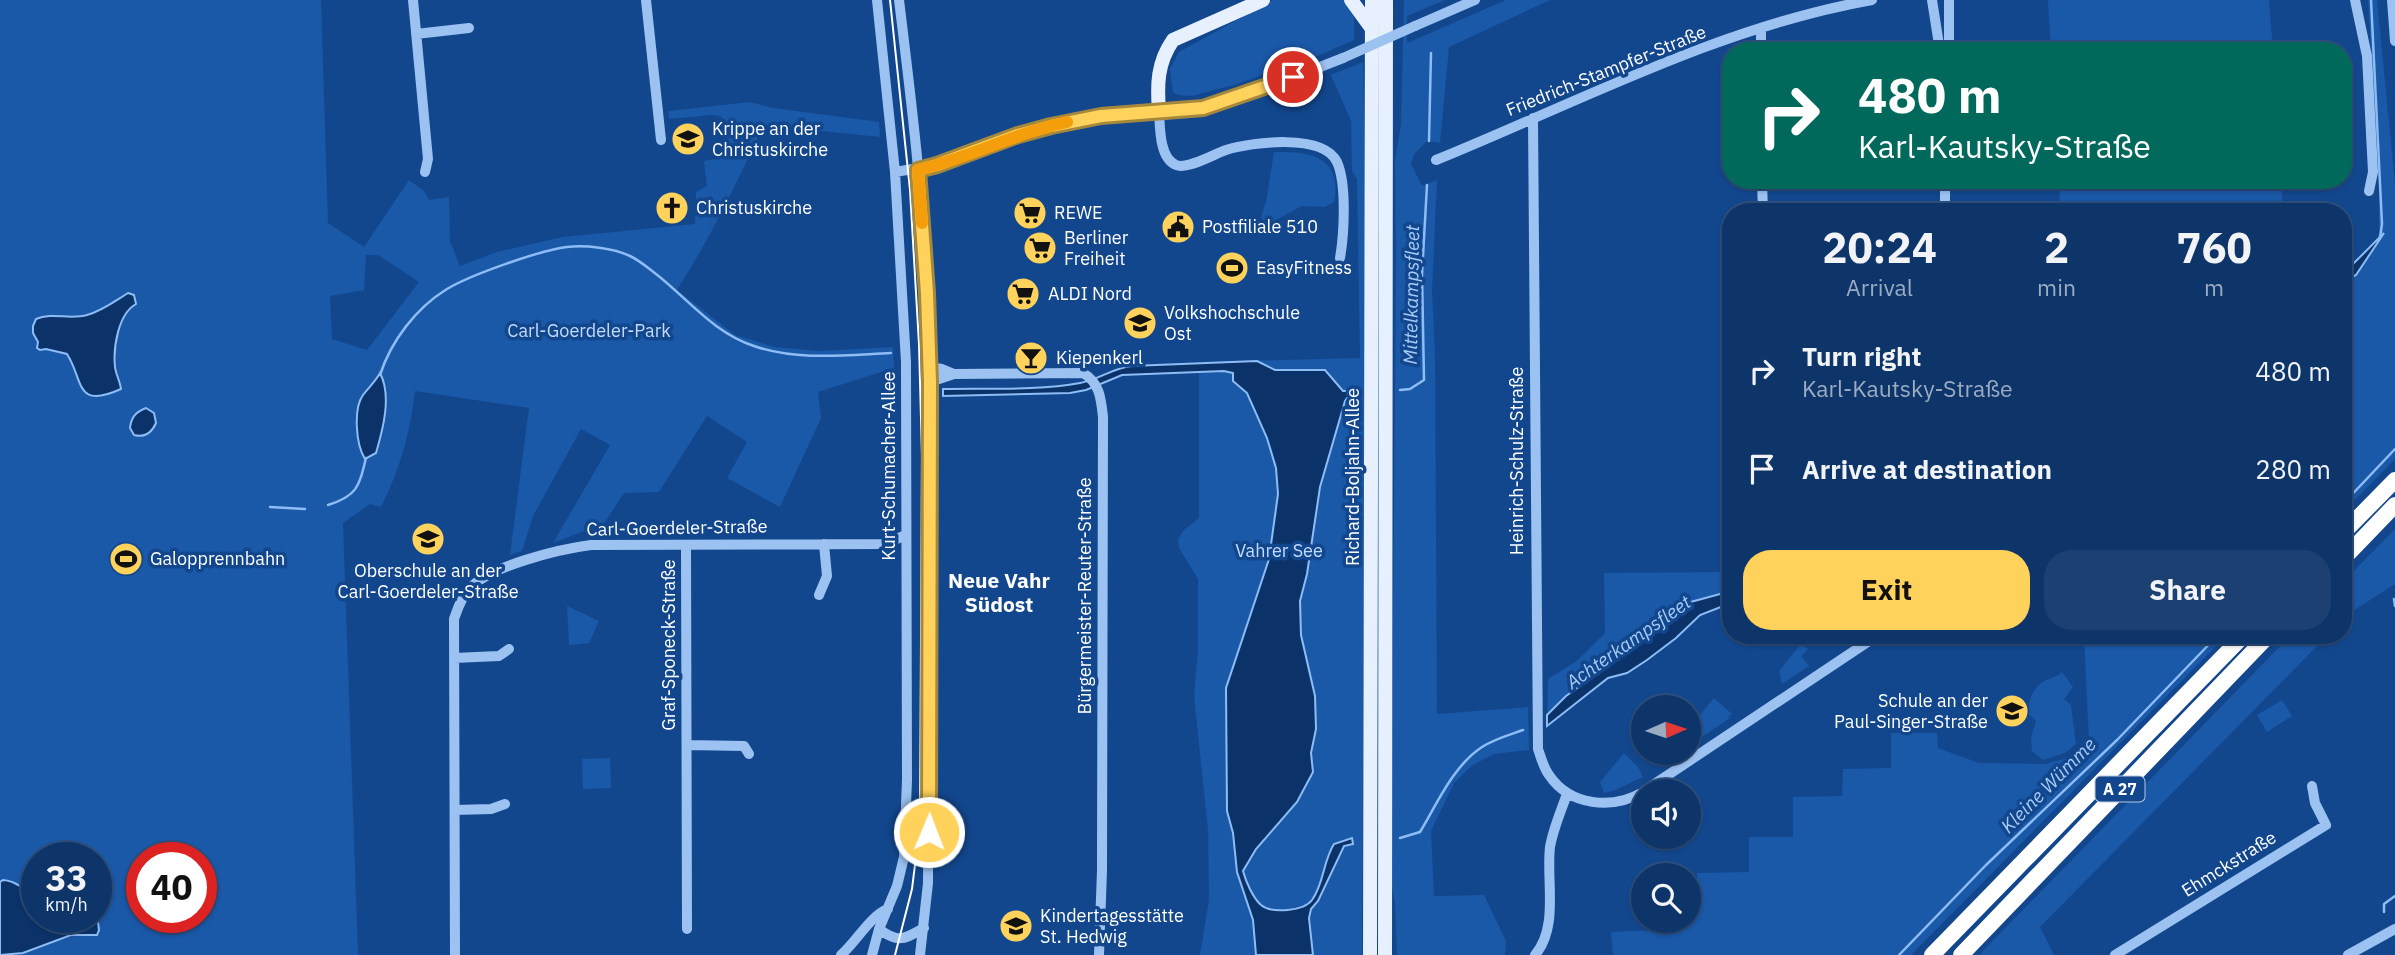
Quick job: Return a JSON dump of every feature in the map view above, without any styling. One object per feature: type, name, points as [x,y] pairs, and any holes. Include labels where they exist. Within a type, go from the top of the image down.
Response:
[{"type":"highway","points":[[2352,524],[2395,480]]},
{"type":"highway","points":[[2352,550],[2395,505]]},
{"type":"highway","name":"A 27","points":[[1932,955],[2235,644]]},
{"type":"highway","name":"A 27","points":[[1961,955],[2260,644]]},
{"type":"main road","points":[[1159,111],[1158,74],[1164,53],[1172,40],[1263,0]]},
{"type":"main road","points":[[1351,0],[1372,29]]},
{"type":"main road","name":"Richard-Boljahn-Allee","points":[[1370,955],[1372,0]]},
{"type":"main road","name":"Richard-Boljahn-Allee","points":[[1385,955],[1387,0]]},
{"type":"street","points":[[413,0],[428,159],[425,172]]},
{"type":"street","points":[[646,0],[661,140]]},
{"type":"street","name":"Kurt-Schumacher-Allee","points":[[873,955],[879,929],[897,886],[906,836],[908,404],[895,172],[877,0]]},
{"type":"street","points":[[899,0],[918,170],[930,382],[928,883],[925,928],[919,954]]},
{"type":"street","points":[[895,172],[937,165],[1018,135],[1051,126],[1101,116],[1203,108],[1269,87],[1343,58],[1475,0]]},
{"type":"street","name":"Friedrich-Stampfer-Straße","points":[[1724,42],[1845,5],[1872,0]]},
{"type":"street","points":[[1932,0],[1939,42]]},
{"type":"street","points":[[1949,0],[1949,42]]},
{"type":"street","points":[[2355,0],[2367,56],[2373,172],[2369,191]]},
{"type":"street","points":[[2392,0],[2395,41]]},
{"type":"street","points":[[416,34],[469,28]]},
{"type":"street","points":[[1761,29],[1761,42]]},
{"type":"street","name":"Friedrich-Stampfer-Straße","points":[[1436,160],[1650,68],[1722,43]]},
{"type":"street","points":[[1159,111],[1166,153],[1172,162],[1179,166],[1186,166],[1225,150],[1271,142],[1305,144],[1326,151],[1337,161],[1343,190],[1344,239],[1340,258]]},
{"type":"street","name":"Heinrich-Schulz-Straße","points":[[1533,118],[1538,749],[1549,776],[1567,793]]},
{"type":"street","name":"Bürgermeister-Reuter-Straße","points":[[929,367],[954,374]]},
{"type":"street","name":"Bürgermeister-Reuter-Straße","points":[[930,382],[954,374],[1083,373],[1094,382],[1103,417],[1102,870],[1099,955]]},
{"type":"street","name":"Carl-Goerdeler-Straße","points":[[456,955],[454,619],[460,602],[469,589],[482,578],[524,562],[591,545],[884,544],[906,535]]},
{"type":"street","points":[[819,595],[827,576],[824,544]]},
{"type":"street","name":"Carl-Goerdeler-Straße","points":[[884,544],[906,554]]},
{"type":"street","name":"Graf-Sponeck-Straße","points":[[686,546],[687,929]]},
{"type":"street","points":[[1662,779],[1864,644]]},
{"type":"street","points":[[454,658],[499,656],[509,649]]},
{"type":"street","name":"Graf-Sponeck-Straße","points":[[687,745],[744,746],[749,754]]},
{"type":"street","name":"Ehmckstraße","points":[[2116,955],[2326,824],[2315,803],[2312,786]]},
{"type":"street","points":[[1535,955],[1545,938],[1549,923],[1548,871],[1551,842],[1567,793],[1586,802],[1600,803],[1631,798]]},
{"type":"street","points":[[455,810],[491,809],[505,804]]},
{"type":"street","points":[[842,954],[878,912],[888,909]]},
{"type":"street","points":[[879,929],[888,936],[905,939],[925,928]]},
{"type":"street","points":[[2348,955],[2395,929]]},
{"type":"street","points":[[842,954],[873,955]]},
{"type":"green space","name":"Carl-Goerdeler-Park","points":[[0,0],[321,0],[328,223],[364,247],[409,180],[424,191],[429,200],[449,197],[450,241],[460,266],[497,252],[563,237],[695,224],[696,192],[707,186],[704,161],[726,157],[721,116],[669,119],[668,111],[750,102],[773,108],[879,122],[880,137],[764,125],[712,230],[677,290],[735,335],[774,347],[819,351],[893,347],[894,368],[818,392],[821,418],[780,507],[727,478],[747,442],[707,416],[659,492],[624,493],[601,528],[584,531],[553,543],[610,445],[581,429],[533,516],[522,551],[510,555],[529,408],[415,391],[403,451],[381,507],[370,504],[343,523],[358,955],[0,955]],"holes":[[[366,255],[378,255],[419,282],[367,350],[332,339],[330,296],[364,290]]]},
{"type":"green space","points":[[1273,0],[1344,0],[1354,13],[1354,40],[1320,55],[1234,85],[1191,96],[1173,92],[1170,69],[1179,52]]},
{"type":"green space","points":[[1404,0],[1445,0],[1407,16],[1407,43],[1506,0],[1550,0],[1449,47],[1440,143],[1427,141],[1414,154],[1411,164],[1422,186],[1437,180],[1432,289],[1435,357],[1437,714],[1528,707],[1529,750],[1494,754],[1471,766],[1454,783],[1431,831],[1434,896],[1484,895],[1506,941],[1505,955],[1397,955],[1395,903],[1391,881],[1395,161],[1401,124]]},
{"type":"green space","points":[[2048,0],[2269,0],[2272,42],[2050,42]]},
{"type":"green space","points":[[2368,0],[2377,0],[2395,184],[2395,459],[2352,503],[2352,277],[2383,235],[2377,239],[2379,193]]},
{"type":"green space","name":"Vahrer See","points":[[1363,62],[1366,236],[1362,955],[1200,955],[1209,900],[1208,830],[1194,696],[1198,649],[1198,579],[1179,548],[1178,539],[1184,530],[1199,518],[1199,362],[1360,358],[1357,179],[1352,171],[1351,121],[1331,75]]},
{"type":"green space","points":[[1274,152],[1299,153],[1320,159],[1333,175],[1334,202],[1325,207],[1302,206],[1265,226],[1261,217]]},
{"type":"green space","points":[[2059,189],[2282,189],[2282,203],[2060,203]]},
{"type":"green space","points":[[2395,529],[2395,584],[2352,612],[2352,573]]},
{"type":"green space","points":[[1722,572],[1722,606],[1700,615],[1647,660],[1627,673],[1608,678],[1547,726],[1548,679],[1577,661],[1605,633],[1604,573]]},
{"type":"green space","points":[[567,606],[599,621],[589,643],[569,645]]},
{"type":"green space","points":[[1801,644],[1808,649],[1801,656],[1809,666],[1782,684],[1779,671]]},
{"type":"green space","points":[[2084,644],[2218,644],[1911,955],[1613,955],[1611,932],[1701,933],[1701,873],[1749,872],[1749,837],[1793,837],[1793,797],[1842,796],[1843,769],[1891,768],[1891,733],[1937,733],[1938,748],[1979,763],[2046,764],[2071,757],[2089,742]]},
{"type":"green space","points":[[2282,644],[2319,644],[2040,927],[2054,955],[1979,955]]},
{"type":"green space","points":[[2062,672],[2073,687],[2064,699],[2071,705],[2076,744],[2065,753],[2043,760],[2032,751],[2031,738],[2036,721],[2027,712],[2037,687]]},
{"type":"green space","points":[[1714,698],[1732,714],[1701,738],[1701,714]]},
{"type":"green space","points":[[2282,700],[2292,716],[2267,732],[2257,715]]},
{"type":"green space","points":[[1624,753],[1631,760],[1631,765],[1638,767],[1643,777],[1631,779],[1631,783],[1604,793],[1600,782]]},
{"type":"green space","points":[[610,758],[611,788],[583,789],[582,759]]},
{"type":"shaded area","points":[[2384,233],[2352,277],[2352,265]]},
{"type":"shaded area","points":[[128,293],[134,295],[136,304],[125,315],[118,332],[115,367],[121,389],[106,395],[88,394],[79,382],[67,354],[37,348],[33,326],[36,319],[42,317],[93,313]]},
{"type":"shaded area","name":"Vahrer See","points":[[1257,361],[1275,370],[1325,370],[1343,391],[1359,391],[1358,396],[1348,397],[1345,401],[1320,487],[1307,574],[1300,601],[1301,635],[1315,696],[1316,729],[1311,753],[1313,772],[1297,802],[1256,849],[1243,871],[1250,889],[1261,905],[1272,910],[1302,907],[1316,894],[1334,844],[1352,838],[1353,844],[1344,846],[1318,901],[1311,909],[1309,918],[1313,955],[1256,955],[1253,920],[1237,872],[1233,833],[1227,811],[1226,688],[1269,559],[1278,494],[1276,468],[1267,438],[1247,393],[1233,381],[1233,373],[1224,371],[1122,375],[1086,390],[1070,393],[943,396],[943,389],[1064,386],[1131,366]]},
{"type":"shaded area","points":[[380,373],[386,402],[384,423],[376,453],[365,459],[358,436],[358,409],[363,395]]},
{"type":"shaded area","points":[[146,408],[154,413],[156,423],[148,434],[134,435],[130,428],[133,418]]},
{"type":"shaded area","points":[[1722,593],[1722,606],[1700,615],[1647,660],[1627,673],[1608,678],[1547,726],[1547,715],[1566,696],[1611,664],[1649,627],[1666,619],[1687,603]]},
{"type":"shaded area","points":[[8,881],[21,887],[21,933],[98,933],[97,935],[71,935],[23,953],[0,955],[0,882]]},
{"type":"waterway","points":[[2371,0],[2382,224],[2380,238]]},
{"type":"waterway","name":"Mittelkampsfleet","points":[[1429,141],[1431,53]]},
{"type":"waterway","name":"Mittelkampsfleet","points":[[1400,390],[1410,389],[1424,380],[1422,274],[1427,185]]},
{"type":"waterway","name":"Mittelkampsfleet","points":[[380,375],[406,326],[425,306],[447,289],[488,270],[555,249],[574,246],[608,249],[633,258],[726,333],[754,346],[804,355],[891,353]]},
{"type":"waterway","name":"Kleine Wümme","points":[[2352,494],[2395,449]]},
{"type":"waterway","name":"Mittelkampsfleet","points":[[328,505],[351,494],[359,483],[366,458]]},
{"type":"waterway","name":"Mittelkampsfleet","points":[[270,507],[305,509]]},
{"type":"waterway","points":[[2394,599],[2395,606]]},
{"type":"waterway","name":"Kleine Wümme","points":[[1899,955],[1986,865],[2117,740],[2209,644]]},
{"type":"waterway","name":"Achterkampsfleet","points":[[1400,838],[1420,832],[1447,786],[1462,764],[1472,755],[1492,742],[1523,730]]},
{"type":"waterway","points":[[2384,912],[2384,904],[2395,896]]},
{"type":"tram line","points":[[890,0],[910,190],[922,456],[920,824],[912,889],[895,955]]},
{"type":"slow traffic","points":[[922,223],[918,170],[1018,135],[1067,122]]},
{"type":"place","name":"Krippe an der Christuskirche","points":[[688,139]]},
{"type":"place","name":"Christuskirche","points":[[672,208]]},
{"type":"place","name":"REWE","points":[[1030,213]]},
{"type":"place","name":"Postfiliale 510","points":[[1178,227]]},
{"type":"place","name":"Berliner Freiheit","points":[[1040,248]]},
{"type":"place","name":"EasyFitness","points":[[1232,268]]},
{"type":"place","name":"ALDI Nord","points":[[1023,294]]},
{"type":"place","name":"Volkshochschule Ost","points":[[1140,323]]},
{"type":"place","name":"Kiepenkerl","points":[[1031,358]]},
{"type":"place","name":"Oberschule an der Carl-Goerdeler-Straße","points":[[428,539]]},
{"type":"place","name":"Galopprennbahn","points":[[126,559]]},
{"type":"place","name":"Schule an der Paul-Singer-Straße","points":[[2012,711]]},
{"type":"place","name":"Kindertagesstätte St. Hedwig","points":[[1016,926]]},
{"type":"district","name":"Neue Vahr Südost","points":[[999,593]]},
{"type":"route","points":[[929,832],[930,382],[918,170],[1051,126],[1101,116],[1203,108],[1293,77]]}]
